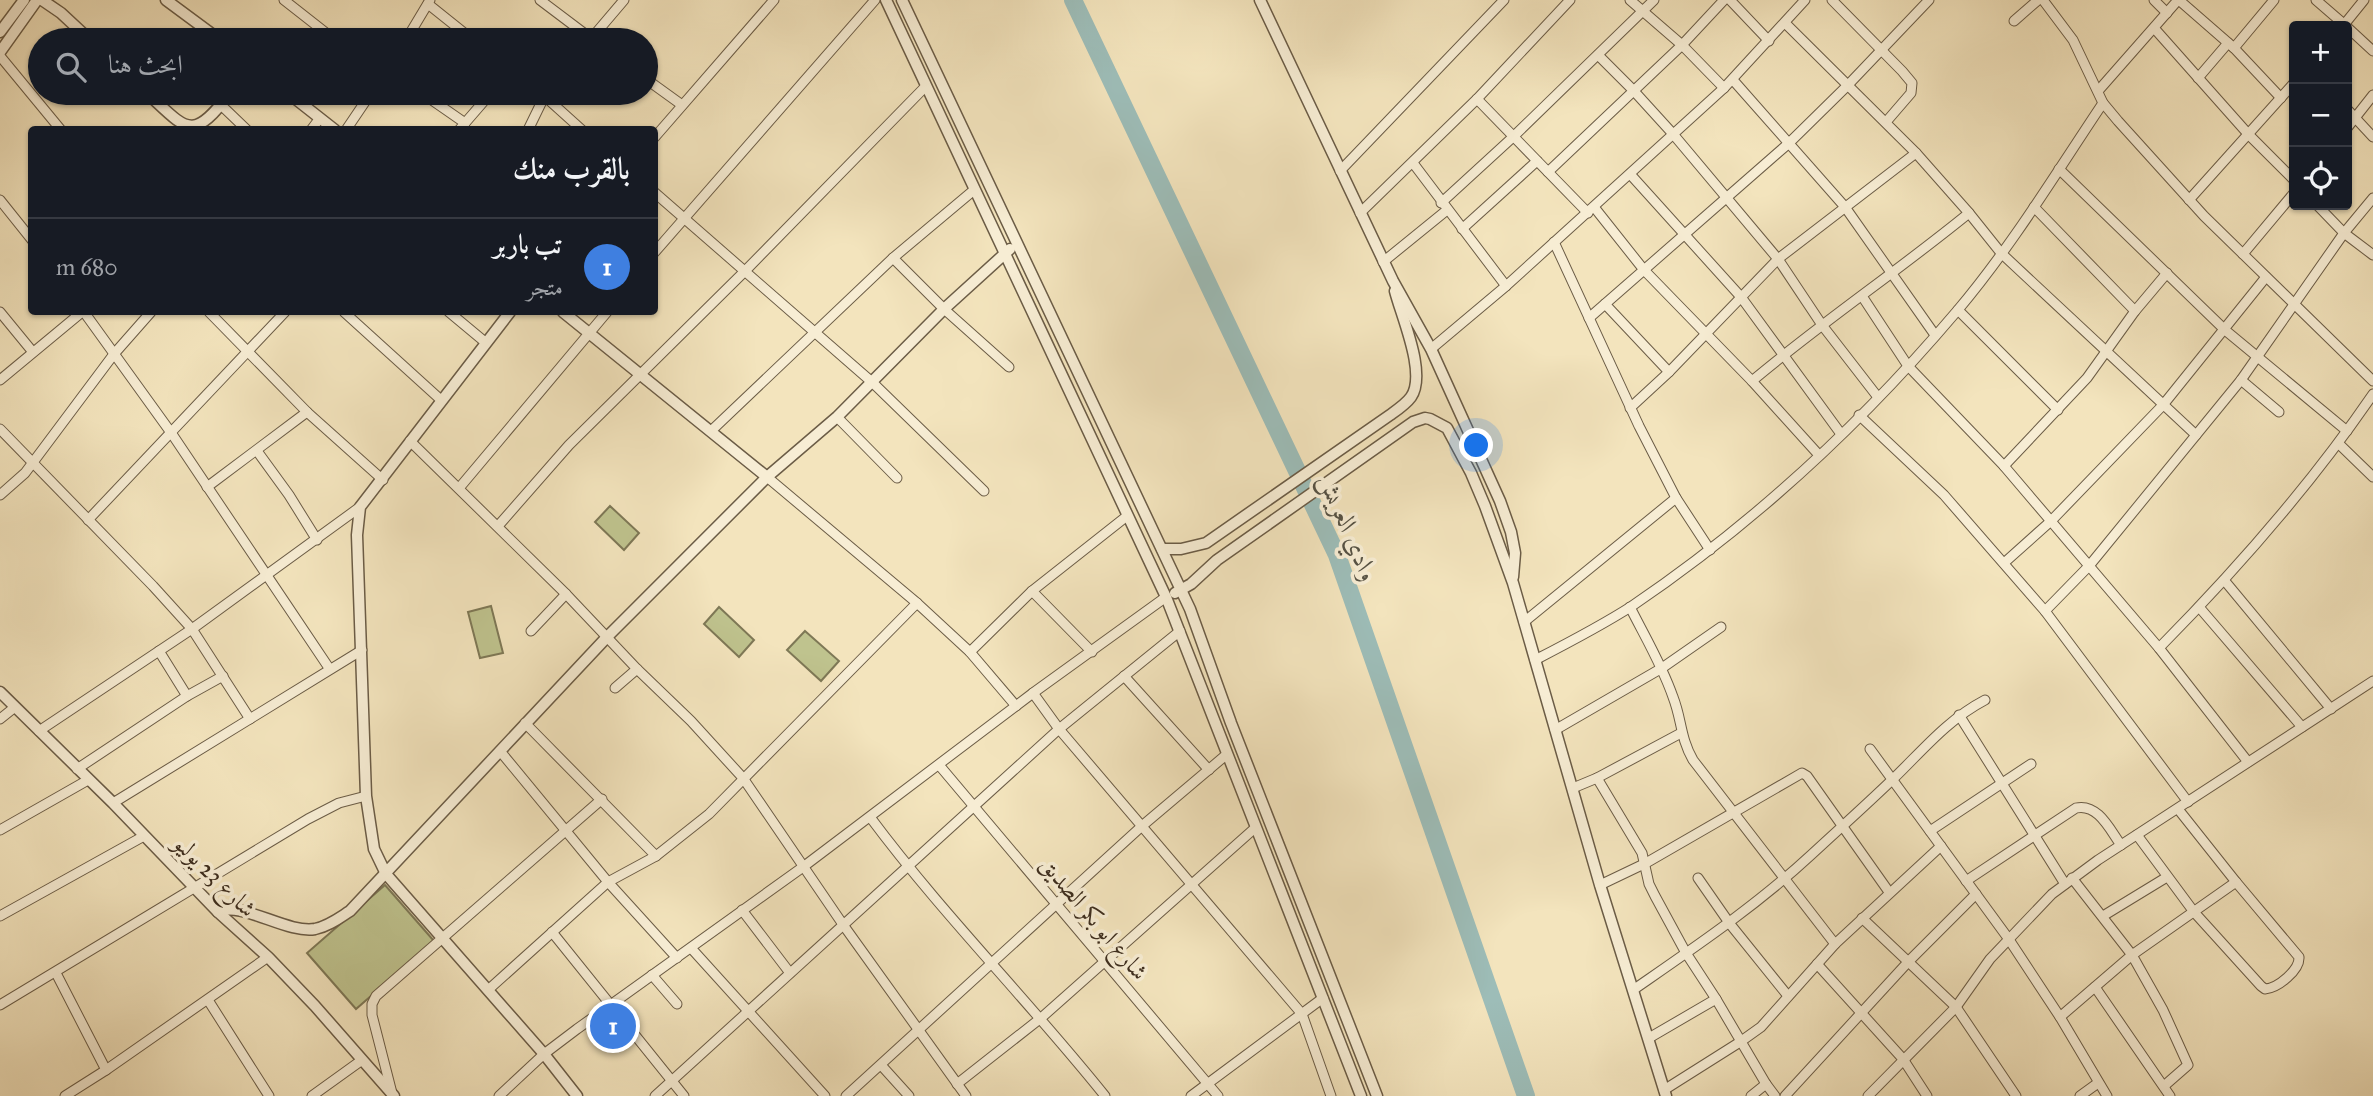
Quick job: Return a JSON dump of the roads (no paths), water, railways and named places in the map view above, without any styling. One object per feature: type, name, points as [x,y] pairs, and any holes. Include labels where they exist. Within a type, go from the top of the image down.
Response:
[{"type":"street","points":[[0,32],[24,0]]},
{"type":"street","points":[[28,89],[0,54],[37,0]]},
{"type":"street","points":[[42,0],[77,28]]},
{"type":"street","points":[[166,0],[204,28]]},
{"type":"street","points":[[284,0],[320,28]]},
{"type":"street","points":[[540,0],[576,28]]},
{"type":"street","points":[[601,28],[624,0]]},
{"type":"street","points":[[658,133],[774,0]]},
{"type":"street","points":[[658,248],[875,0]]},
{"type":"street","points":[[886,0],[1166,597],[1361,1096]]},
{"type":"street","points":[[902,0],[1181,590],[1377,1096]]},
{"type":"street","points":[[1260,0],[1392,281],[1431,349],[1500,501],[1515,553],[1513,583]]},
{"type":"street","points":[[1340,171],[1504,0]]},
{"type":"street","points":[[1360,213],[1477,99],[1570,0]]},
{"type":"street","points":[[1630,0],[1682,45],[1724,88]]},
{"type":"street","points":[[1383,262],[1444,207],[1654,0]]},
{"type":"street","points":[[1548,172],[1682,45],[1724,0]]},
{"type":"street","points":[[1730,0],[1769,41]]},
{"type":"street","points":[[1431,349],[1506,286],[1733,80],[1805,0]]},
{"type":"street","points":[[1832,0],[1907,75],[1913,87],[1886,122]]},
{"type":"street","points":[[1589,318],[1789,143],[1929,0]]},
{"type":"street","points":[[2014,21],[2040,0],[2073,40],[2104,103],[2189,200],[2373,381]]},
{"type":"street","points":[[2154,0],[2167,13]]},
{"type":"street","points":[[2098,91],[2178,0],[2231,45],[2281,98]]},
{"type":"street","points":[[2198,78],[2274,0]]},
{"type":"street","points":[[2316,0],[2339,21]]},
{"type":"street","points":[[2349,21],[2364,0]]},
{"type":"street","points":[[413,28],[429,2],[458,28]]},
{"type":"street","points":[[1785,23],[1916,153],[2001,253],[2196,435]]},
{"type":"street","points":[[2154,28],[2249,135],[2289,175]]},
{"type":"street","points":[[2352,32],[2373,51]]},
{"type":"street","points":[[1598,55],[1673,134],[1778,260],[1822,325],[1877,396]]},
{"type":"street","points":[[1733,80],[1845,207],[1935,335]]},
{"type":"street","points":[[2189,200],[2293,84]]},
{"type":"street","points":[[498,526],[569,445],[746,270],[926,86]]},
{"type":"street","points":[[658,88],[682,105]]},
{"type":"street","points":[[2352,122],[2373,95]]},
{"type":"street","points":[[1477,99],[1548,172],[1591,210],[1818,454]]},
{"type":"street","points":[[1535,660],[1630,607],[1710,550],[1841,434],[1958,310],[2034,207],[2104,103]]},
{"type":"street","points":[[41,105],[58,126]]},
{"type":"street","points":[[158,105],[176,124]]},
{"type":"street","points":[[198,126],[221,105],[243,126]]},
{"type":"street","points":[[303,105],[330,126]]},
{"type":"street","points":[[349,126],[363,105]]},
{"type":"street","points":[[437,105],[462,126],[480,105]]},
{"type":"street","points":[[530,126],[538,105]]},
{"type":"street","points":[[556,105],[578,126]]},
{"type":"street","points":[[2352,115],[2373,136]]},
{"type":"street","points":[[314,126],[320,118]]},
{"type":"street","points":[[1630,408],[1707,335],[1778,260],[1916,153]]},
{"type":"street","points":[[1461,229],[1537,161]]},
{"type":"street","points":[[1413,163],[1506,286]]},
{"type":"street","points":[[2059,169],[2225,330],[2347,431]]},
{"type":"street","points":[[1630,174],[1741,298],[1841,434]]},
{"type":"street","points":[[711,431],[814,330],[893,258],[974,190]]},
{"type":"street","points":[[658,195],[873,383],[984,491]]},
{"type":"street","points":[[2045,611],[2089,566],[2241,380],[2344,233],[2373,198]]},
{"type":"street","points":[[2243,254],[2289,199]]},
{"type":"street","points":[[0,200],[28,235]]},
{"type":"street","points":[[2034,207],[2135,311]]},
{"type":"street","points":[[2322,210],[2344,233],[2373,256]]},
{"type":"street","points":[[1752,381],[1969,213]]},
{"type":"street","points":[[1555,242],[1630,408],[1676,498],[1710,550]]},
{"type":"street","points":[[218,912],[230,909],[300,929],[327,925],[350,911],[607,637],[767,477],[837,417],[944,309],[1017,244]]},
{"type":"street","points":[[893,258],[944,309],[1009,367]]},
{"type":"street","points":[[2004,466],[2087,378],[2166,273]]},
{"type":"street","points":[[2004,563],[2051,521],[2163,405],[2266,277]]},
{"type":"street","points":[[1161,549],[1181,549],[1206,542],[1390,415],[1409,399],[1418,378],[1392,281]]},
{"type":"street","points":[[1862,296],[1908,366],[2004,466],[2159,648],[2248,762]]},
{"type":"street","points":[[1605,304],[1669,372]]},
{"type":"street","points":[[1958,310],[2058,410]]},
{"type":"street","points":[[0,312],[32,351]]},
{"type":"street","points":[[0,380],[79,315]]},
{"type":"street","points":[[85,315],[172,434],[329,668]]},
{"type":"street","points":[[0,495],[18,480],[114,354],[148,315]]},
{"type":"street","points":[[212,315],[307,412],[383,480]]},
{"type":"street","points":[[88,520],[282,315]]},
{"type":"street","points":[[347,315],[441,400]]},
{"type":"street","points":[[453,315],[485,342]]},
{"type":"street","points":[[39,731],[192,629],[360,507],[508,315]]},
{"type":"street","points":[[567,315],[917,603],[970,652],[1016,706]]},
{"type":"street","points":[[460,487],[605,315]]},
{"type":"street","points":[[2241,380],[2279,412]]},
{"type":"street","points":[[2159,648],[2224,580],[2296,498],[2339,444],[2373,394]]},
{"type":"street","points":[[207,487],[307,412]]},
{"type":"street","points":[[1859,415],[1944,495],[2045,611],[2188,802]]},
{"type":"street","points":[[837,417],[897,478]]},
{"type":"street","points":[[499,1096],[544,1054],[610,1004],[803,867],[1032,693],[1093,652],[1166,597],[1181,590],[1217,561],[1399,431],[1425,418],[1442,425],[1450,433],[1485,506],[1513,583],[1600,886],[1665,1093],[1761,1027],[1835,944],[1941,846]]},
{"type":"street","points":[[0,429],[192,629],[250,719]]},
{"type":"street","points":[[410,441],[460,487],[566,594],[743,778],[844,926],[966,1096]]},
{"type":"street","points":[[2339,444],[2373,477]]},
{"type":"street","points":[[257,451],[317,540]]},
{"type":"street","points":[[1524,622],[1676,498]]},
{"type":"street","points":[[360,507],[356,535],[366,796],[374,849],[386,874],[544,1054],[577,1096]]},
{"type":"street","points":[[970,652],[1032,591],[1127,516]]},
{"type":"street","points":[[2224,580],[2331,709]]},
{"type":"street","points":[[1032,591],[1093,652]]},
{"type":"street","points":[[531,631],[566,594]]},
{"type":"street","points":[[488,989],[608,882],[656,856],[709,814],[917,603]]},
{"type":"street","points":[[1630,607],[1662,668],[1679,713],[1681,733],[1693,760],[1835,944]]},
{"type":"street","points":[[2199,607],[2302,727]]},
{"type":"street","points":[[1555,730],[1662,668],[1721,627]]},
{"type":"street","points":[[655,1096],[1059,729],[1180,631]]},
{"type":"street","points":[[113,803],[362,650]]},
{"type":"street","points":[[159,651],[187,696]]},
{"type":"street","points":[[615,688],[637,669]]},
{"type":"street","points":[[77,769],[187,696],[223,676]]},
{"type":"street","points":[[1124,676],[1209,770]]},
{"type":"street","points":[[1868,1096],[1956,1007],[2008,938],[2068,881],[2373,681]]},
{"type":"street","name":"شارع 23 يوليو","points":[[0,692],[113,803],[218,912],[268,957],[393,1095]]},
{"type":"street","points":[[1032,693],[1191,886],[1302,1014],[1331,1096]]},
{"type":"street","points":[[1633,990],[1730,924],[1785,878],[1892,780],[1938,732],[1959,715],[1985,700]]},
{"type":"street","points":[[0,719],[15,707]]},
{"type":"street","points":[[1959,715],[2034,835],[2068,881],[2102,916],[2132,955],[2163,1010],[2188,1065],[2164,1086]]},
{"type":"street","points":[[525,723],[656,856]]},
{"type":"street","points":[[1573,788],[1681,733]]},
{"type":"street","points":[[1870,749],[2008,938],[2060,1017],[2107,1096]]},
{"type":"street","points":[[500,751],[608,882],[677,958]]},
{"type":"street","points":[[845,1096],[1142,826],[1226,755]]},
{"type":"street","points":[[1930,831],[2032,764]]},
{"type":"street","name":"شارع ابو بكر الصديق","points":[[939,765],[1218,1096]]},
{"type":"street","points":[[1600,886],[1734,814],[1802,773],[1807,776],[1889,892]]},
{"type":"street","points":[[1597,778],[1646,863],[1651,888],[1686,953],[1775,1096]]},
{"type":"street","points":[[0,830],[88,780]]},
{"type":"street","points":[[0,1005],[322,811],[366,796]]},
{"type":"street","points":[[393,1095],[373,1015],[372,1004],[381,990],[601,799]]},
{"type":"street","points":[[1966,881],[2065,814],[2084,806],[2091,808],[2098,815],[2121,845]]},
{"type":"street","points":[[2137,835],[2194,912],[2261,986],[2266,989],[2273,988],[2298,965],[2299,957],[2178,809]]},
{"type":"street","points":[[870,817],[907,866],[1041,1018],[1105,1096]]},
{"type":"street","points":[[957,1084],[1041,1018],[1255,828]]},
{"type":"street","points":[[0,916],[145,836]]},
{"type":"street","points":[[2102,916],[2168,877]]},
{"type":"street","points":[[1698,878],[1730,924],[1788,996]]},
{"type":"street","points":[[2060,1017],[2132,955],[2236,882]]},
{"type":"street","points":[[1785,1096],[1909,961],[1976,894]]},
{"type":"street","points":[[741,910],[790,973]]},
{"type":"street","points":[[1863,918],[1956,1007],[2016,1096]]},
{"type":"street","points":[[552,932],[684,1096]]},
{"type":"street","points":[[691,948],[825,1096]]},
{"type":"street","points":[[65,1096],[268,957]]},
{"type":"street","points":[[1817,964],[1903,1059],[1927,1096]]},
{"type":"street","points":[[56,973],[106,1070]]},
{"type":"street","points":[[652,975],[677,1004]]},
{"type":"street","points":[[2095,987],[2170,1096]]},
{"type":"street","points":[[1191,1096],[1323,998]]},
{"type":"street","points":[[1648,1038],[1716,999]]},
{"type":"street","points":[[208,1000],[269,1096]]},
{"type":"street","points":[[312,1096],[362,1060]]},
{"type":"street","points":[[881,1065],[909,1096]]},
{"type":"street","points":[[2080,1096],[2098,1083]]},
{"type":"street","points":[[1751,1096],[1766,1084]]},
{"type":"waterway","name":"وادي العريش","points":[[1073,0],[1337,555],[1526,1096]]},
{"type":"place","name":"تب باربر","points":[[613,1026]]}]
